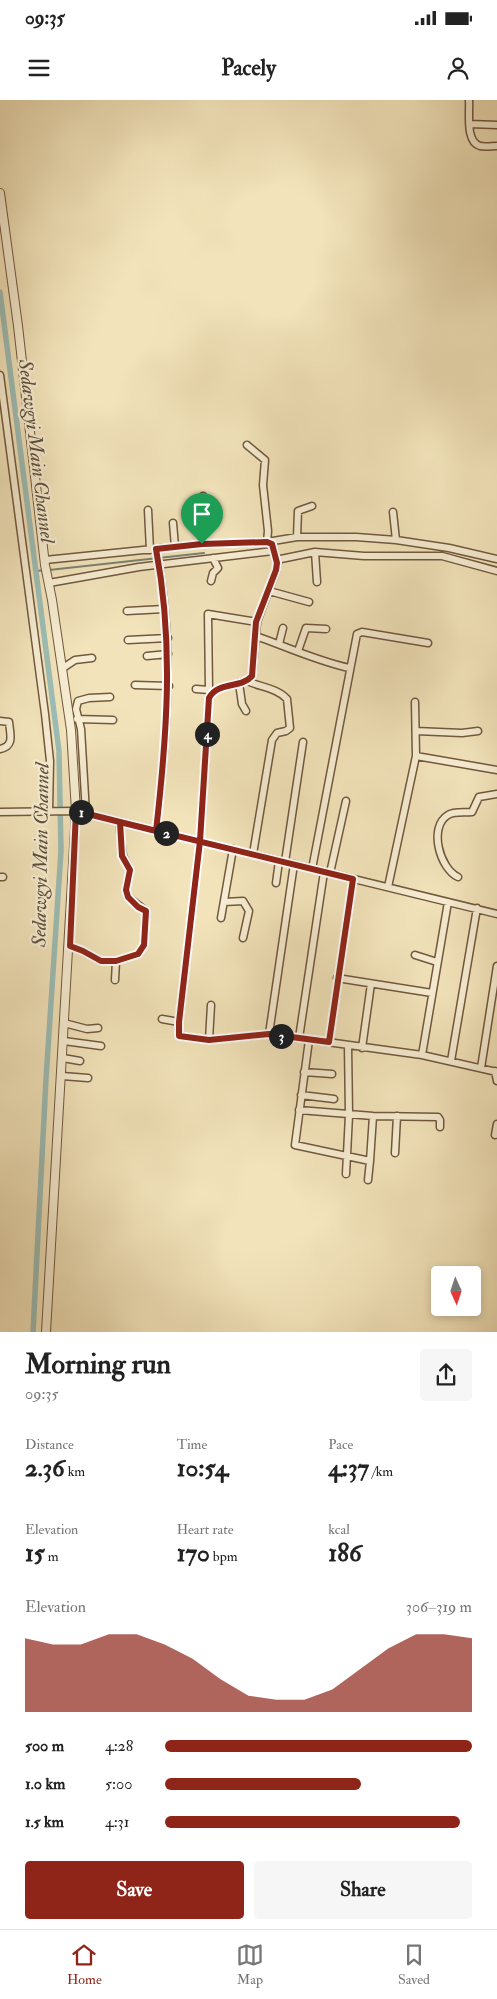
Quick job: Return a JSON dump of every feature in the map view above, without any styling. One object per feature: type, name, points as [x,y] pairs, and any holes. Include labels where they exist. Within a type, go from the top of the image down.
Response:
[{"type":"street","points":[[469,100],[471,136],[474,142],[480,146],[497,146]]},
{"type":"street","points":[[470,124],[497,125]]},
{"type":"street","points":[[0,193],[19,336],[45,563],[63,668],[71,730],[73,811],[70,946],[46,1331]]},
{"type":"street","points":[[0,375],[47,733],[50,761],[51,811]]},
{"type":"street","points":[[247,445],[265,460],[263,485],[268,531],[276,560],[276,570],[256,622],[253,672],[249,682]]},
{"type":"street","points":[[202,544],[200,513],[205,510],[203,496]]},
{"type":"street","points":[[297,537],[298,511],[312,506]]},
{"type":"street","points":[[148,510],[154,550],[158,563],[168,638],[168,686],[156,831]]},
{"type":"street","points":[[393,512],[396,540]]},
{"type":"street","points":[[173,523],[175,547]]},
{"type":"street","points":[[48,579],[158,563],[213,558],[271,546],[297,537],[356,537],[396,540],[449,548],[497,559]]},
{"type":"street","points":[[45,563],[202,544],[271,546]]},
{"type":"street","points":[[276,560],[315,552],[364,556],[442,556],[497,571]]},
{"type":"street","points":[[315,552],[317,582]]},
{"type":"street","points":[[211,581],[218,568],[213,558]]},
{"type":"street","points":[[269,591],[309,602]]},
{"type":"street","points":[[127,611],[164,609]]},
{"type":"street","points":[[256,622],[208,614],[211,692],[209,698],[200,841],[179,1036],[209,1040],[269,1034],[422,1055],[496,1072],[497,1081]]},
{"type":"street","points":[[279,644],[283,628]]},
{"type":"street","points":[[298,651],[306,628],[326,629]]},
{"type":"street","points":[[312,869],[357,634],[359,632],[428,643]]},
{"type":"street","points":[[256,636],[326,663],[349,668]]},
{"type":"street","points":[[128,640],[168,638]]},
{"type":"street","points":[[147,656],[168,654]]},
{"type":"street","points":[[63,668],[75,660],[92,658]]},
{"type":"street","points":[[249,682],[257,691]]},
{"type":"street","points":[[196,689],[211,692],[239,683],[249,682],[276,690],[287,699],[290,728],[277,733],[272,740],[253,854]]},
{"type":"street","points":[[239,683],[242,704],[246,711]]},
{"type":"street","points":[[135,685],[168,686]]},
{"type":"street","points":[[86,813],[78,701],[110,696]]},
{"type":"street","points":[[388,887],[416,756],[415,702]]},
{"type":"street","points":[[78,719],[113,720]]},
{"type":"street","points":[[0,721],[10,722],[11,742],[0,750]]},
{"type":"street","points":[[71,730],[81,729]]},
{"type":"street","points":[[416,731],[462,733],[478,731]]},
{"type":"street","points":[[276,883],[282,861],[303,742]]},
{"type":"street","points":[[416,756],[497,770]]},
{"type":"street","points":[[458,877],[448,870],[439,849],[438,838],[442,820],[450,814],[472,812],[479,797],[497,794]]},
{"type":"street","points":[[299,1038],[327,872],[346,801]]},
{"type":"street","points":[[0,812],[73,811],[86,813],[497,914]]},
{"type":"street","points":[[70,946],[101,961],[116,961],[138,954],[142,950],[146,911],[138,907],[128,897],[126,890],[130,870],[122,856],[120,822]]},
{"type":"street","points":[[221,918],[233,849]]},
{"type":"street","points":[[269,1034],[294,864]]},
{"type":"street","points":[[329,1042],[353,879]]},
{"type":"street","points":[[224,902],[243,901],[249,911],[243,938]]},
{"type":"street","points":[[422,1055],[448,902]]},
{"type":"street","points":[[451,1061],[477,908]]},
{"type":"street","points":[[415,954],[437,962]]},
{"type":"street","points":[[115,980],[116,961]]},
{"type":"street","points":[[480,1068],[497,966]]},
{"type":"street","points":[[337,978],[432,993]]},
{"type":"street","points":[[362,1048],[371,984]]},
{"type":"street","points":[[209,1040],[211,1005]]},
{"type":"street","points":[[162,1019],[179,1022]]},
{"type":"street","points":[[64,1023],[87,1029],[98,1028]]},
{"type":"street","points":[[309,1040],[295,1145],[370,1161]]},
{"type":"street","points":[[64,1041],[101,1046]]},
{"type":"street","points":[[346,1174],[349,1114],[348,1046]]},
{"type":"street","points":[[63,1058],[80,1061]]},
{"type":"street","points":[[304,1072],[332,1074]]},
{"type":"street","points":[[62,1076],[88,1078]]},
{"type":"street","points":[[301,1095],[334,1099]]},
{"type":"street","points":[[299,1110],[373,1116],[438,1117],[440,1127]]},
{"type":"street","points":[[368,1180],[373,1116]]},
{"type":"street","points":[[395,1153],[397,1116]]},
{"type":"street","points":[[495,1135],[497,1124]]},
{"type":"waterway","name":"Sedawgyi Main Channel","points":[[0,292],[59,751],[61,851],[46,1079],[33,1332]]},
{"type":"waterway","points":[[49,570],[204,553]]},
{"type":"waterway","points":[[36,571],[45,570]]},
{"type":"route","points":[[202,544],[156,549],[168,638],[168,709],[156,831],[76,811],[70,946],[101,961],[116,961],[138,954],[142,950],[146,911],[138,907],[128,897],[126,890],[130,870],[122,856],[120,822],[156,831],[200,841],[233,849],[353,879],[329,1042],[269,1034],[209,1040],[179,1036],[200,841],[209,698],[218,689],[247,681],[252,676],[255,657],[256,622],[273,581],[277,563],[272,544],[267,542],[202,544]]}]
